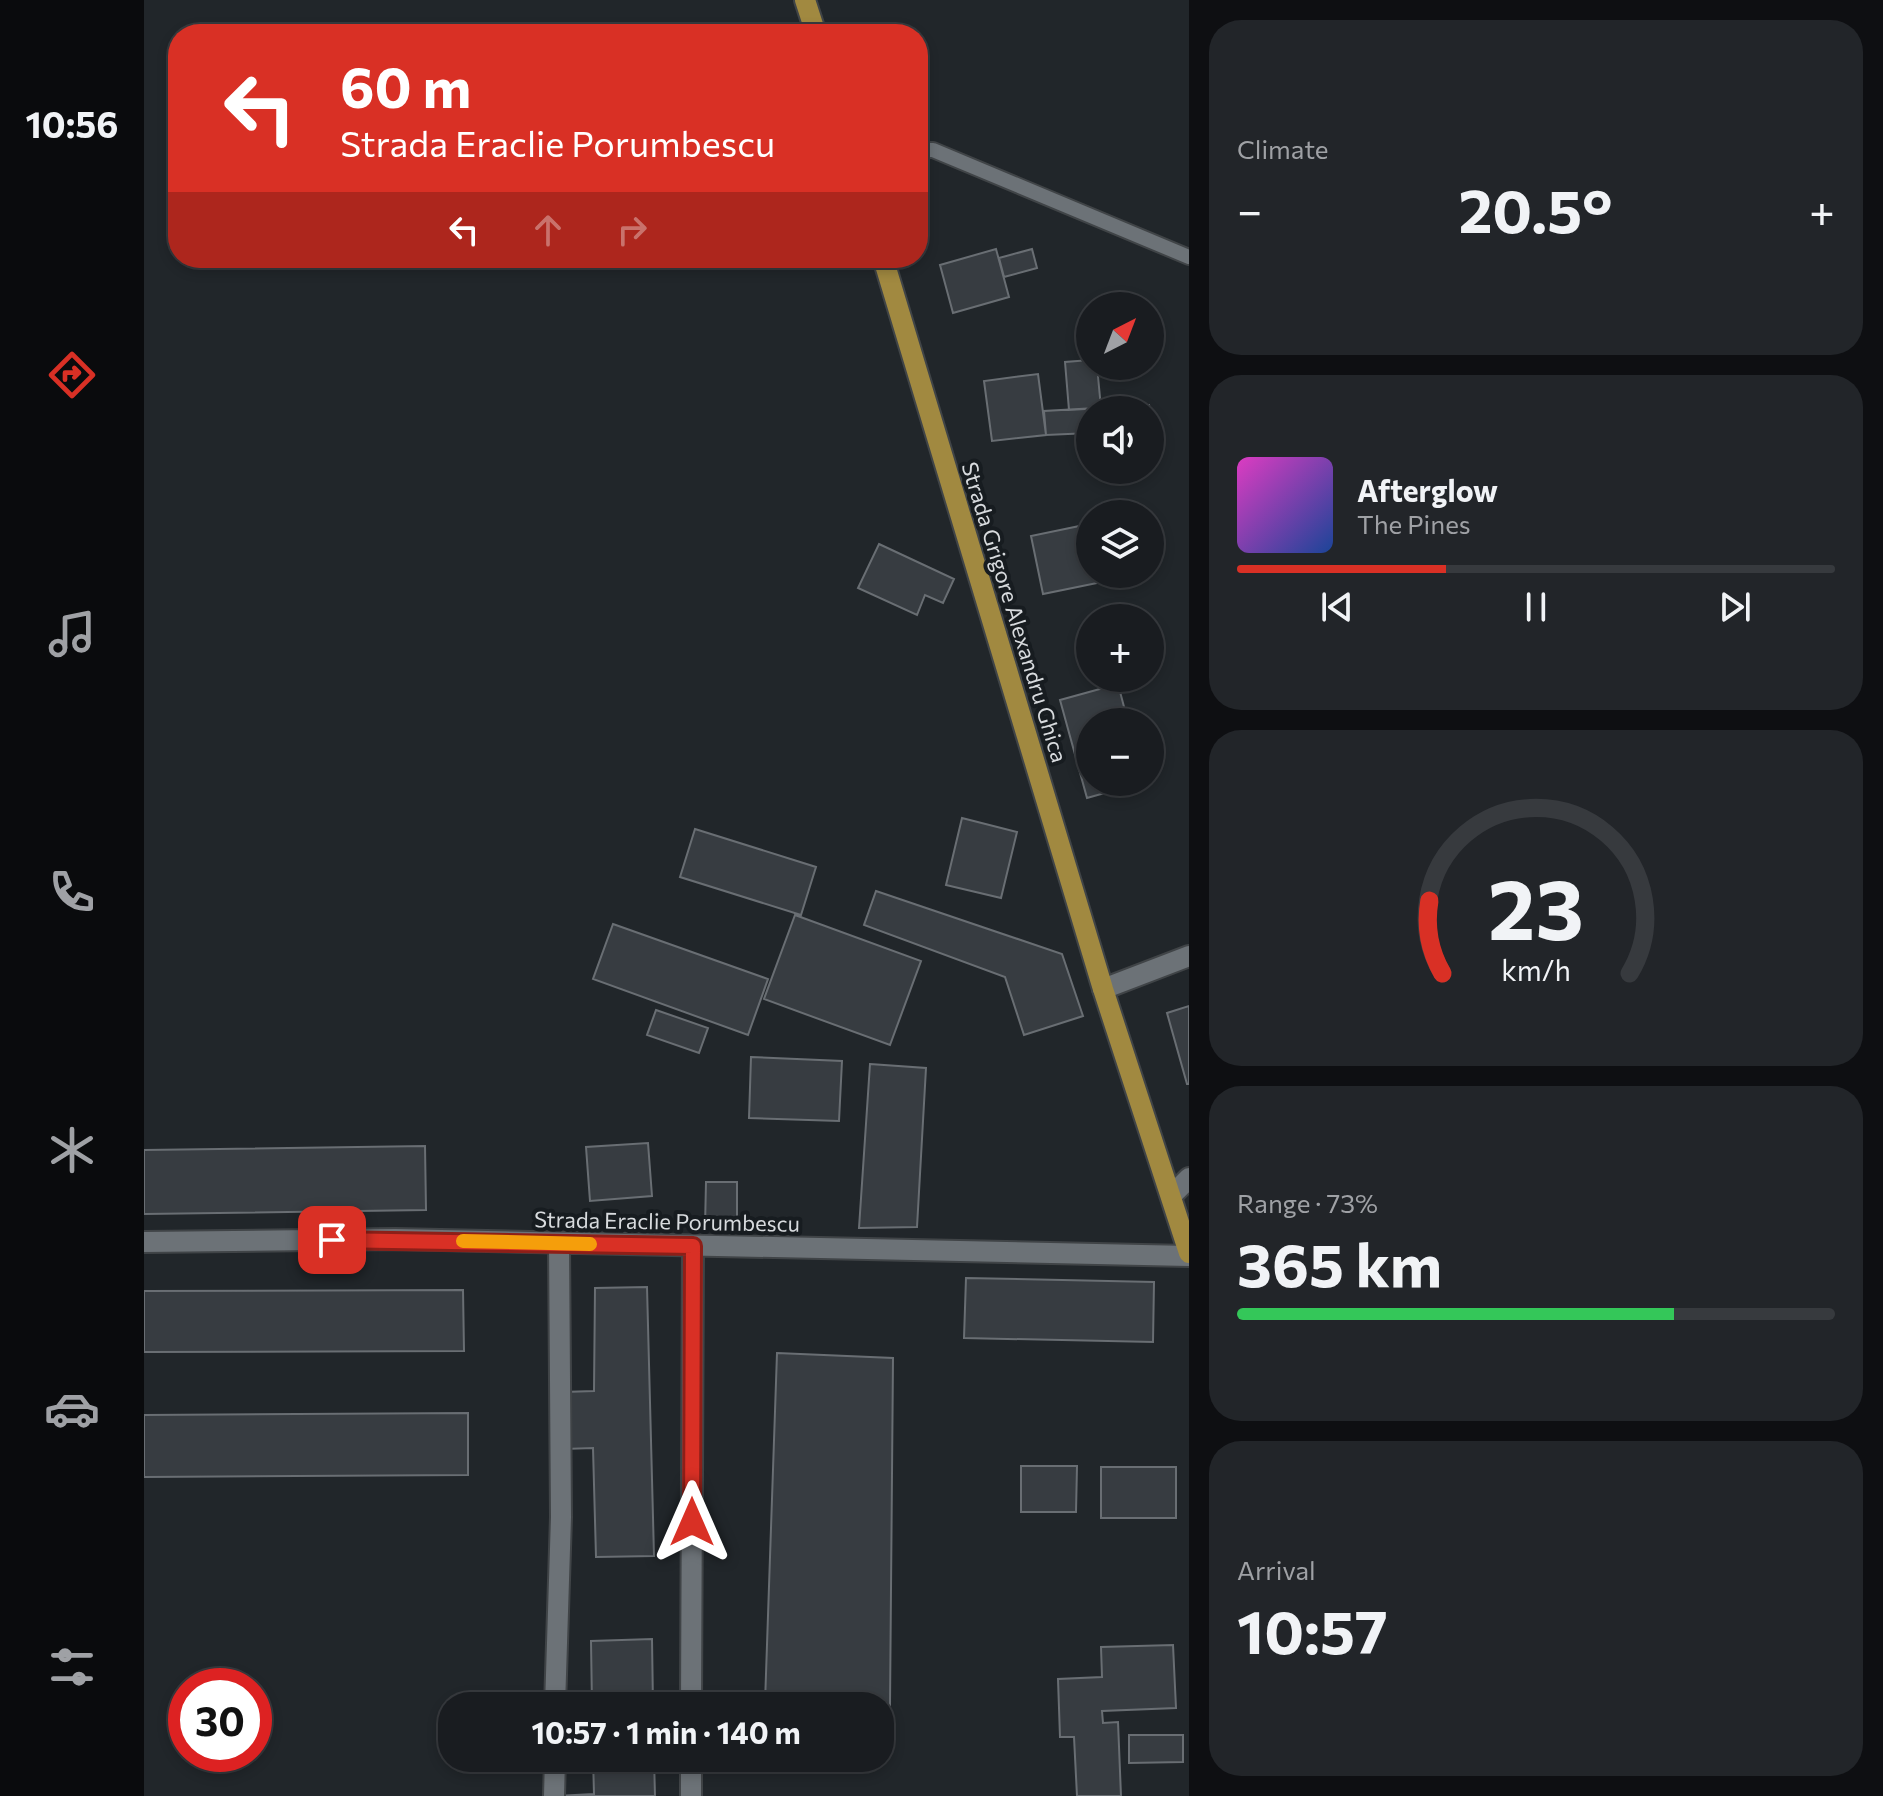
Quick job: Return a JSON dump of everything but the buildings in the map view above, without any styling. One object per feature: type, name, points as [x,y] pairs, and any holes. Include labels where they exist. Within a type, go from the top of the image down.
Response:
[{"type":"main road","points":[[805,0],[813,24]]},
{"type":"main road","name":"Strada Grigore Alexandru Ghica","points":[[886,268],[1103,989],[1189,1254]]},
{"type":"street","points":[[1103,989],[1189,956]]},
{"type":"street","points":[[1172,1195],[1189,1178]]},
{"type":"street","name":"Strada Eraclie Porumbescu","points":[[144,1242],[395,1239],[1189,1254]]},
{"type":"street","points":[[555,1692],[561,1517],[559,1243]]},
{"type":"street","points":[[691,1692],[693,1246]]},
{"type":"street","points":[[554,1796],[555,1772]]},
{"type":"street","points":[[691,1772],[691,1796]]},
{"type":"lane","points":[[928,150],[1189,257]]},
{"type":"slow traffic","points":[[463,1241],[590,1244]]},
{"type":"route","points":[[332,1240],[693,1246],[692,1522]]}]
